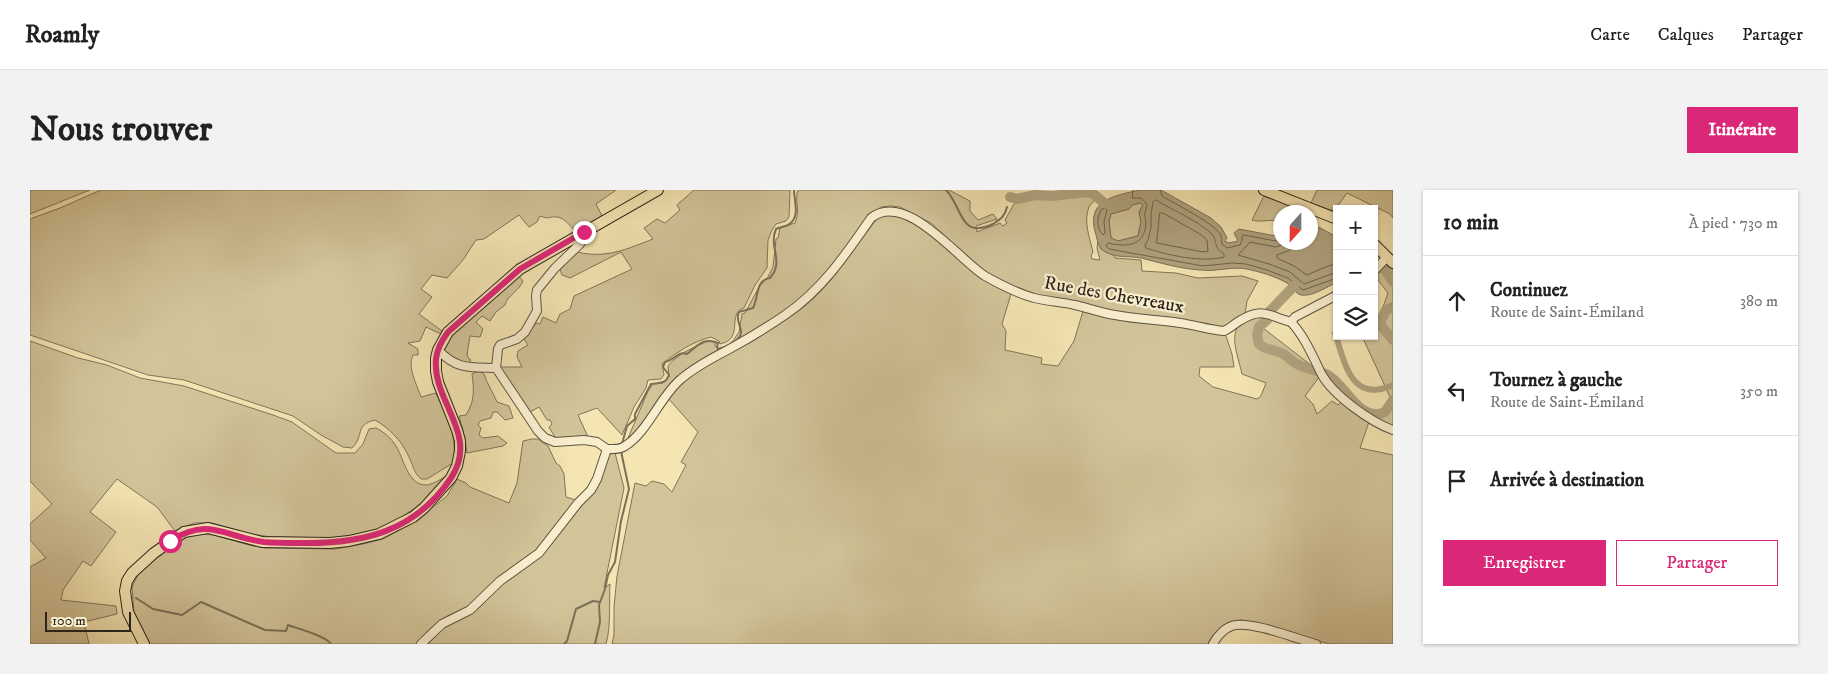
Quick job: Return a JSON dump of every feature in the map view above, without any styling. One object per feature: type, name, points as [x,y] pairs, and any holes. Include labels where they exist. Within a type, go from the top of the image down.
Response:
[{"type":"main road","points":[[144,644],[128,612],[125,592],[127,581],[132,572],[154,553],[184,532],[208,528],[262,542],[330,543],[379,534],[413,517],[424,508],[451,478],[457,466],[460,451],[458,430],[438,382],[436,358],[438,350],[448,332],[520,269],[658,190]]},
{"type":"main road","points":[[1264,190],[1333,216]]},
{"type":"main road","points":[[1378,249],[1387,261]]},
{"type":"street","name":"Rue des Chevreaux","points":[[607,449],[620,448],[638,433],[680,379],[700,364],[734,346],[800,304],[837,266],[871,218],[885,209],[899,210],[922,220],[934,228],[982,274],[1033,297],[1073,304],[1114,315],[1182,323],[1224,331],[1259,312],[1290,322]]},
{"type":"street","points":[[421,644],[442,624],[470,610],[500,581],[538,553],[578,503],[591,490],[597,479],[607,449],[597,442],[584,440],[555,442],[545,438],[538,431],[496,368],[498,348],[500,345],[517,340],[525,332],[537,310],[537,290],[580,245],[584,232]]},
{"type":"street","points":[[1333,298],[1295,317],[1290,322],[1299,331],[1324,377],[1338,393],[1368,418],[1393,430]]},
{"type":"street","points":[[438,350],[447,360],[456,365],[496,368]]},
{"type":"street","points":[[1213,644],[1230,627],[1243,625],[1316,644]]},
{"type":"shaded area","points":[[30,190],[90,190],[30,214]]},
{"type":"shaded area","points":[[101,190],[616,190],[596,204],[602,216],[575,231],[565,221],[557,217],[546,218],[540,216],[537,222],[529,227],[519,215],[484,239],[476,240],[463,260],[447,278],[432,275],[421,289],[432,297],[419,314],[442,331],[441,334],[426,327],[420,341],[408,343],[418,349],[418,355],[413,355],[411,360],[412,370],[421,397],[436,393],[451,427],[454,454],[453,463],[427,479],[421,479],[416,474],[410,458],[398,439],[375,420],[364,425],[352,448],[343,447],[293,416],[184,380],[148,375],[30,335],[30,219]]},
{"type":"shaded area","points":[[694,190],[790,190],[789,217],[786,221],[776,224],[772,230],[768,240],[767,268],[755,285],[744,308],[736,315],[732,337],[720,344],[719,341],[711,337],[697,342],[662,364],[664,375],[661,379],[648,380],[646,388],[634,407],[622,435],[597,408],[578,415],[588,437],[556,439],[549,427],[552,424],[550,420],[547,420],[539,407],[530,412],[498,367],[522,367],[517,357],[518,351],[528,345],[524,339],[536,323],[540,324],[543,317],[556,323],[560,314],[570,309],[574,296],[632,269],[621,252],[570,278],[562,275],[560,270],[577,252],[607,254],[653,239],[644,228],[657,219],[665,223],[680,210],[677,205]]},
{"type":"shaded area","points":[[798,190],[949,190],[970,201],[970,211],[978,220],[993,214],[997,219],[976,226],[977,232],[1000,223],[1003,226],[1007,223],[1005,220],[1014,204],[1027,195],[1055,198],[1083,194],[1092,190],[1100,195],[1087,212],[1088,230],[1093,252],[1092,259],[1100,260],[1097,248],[1098,241],[1101,249],[1115,256],[1115,258],[1141,260],[1142,271],[1176,273],[1198,278],[1242,276],[1258,281],[1247,301],[1245,314],[1224,328],[1116,313],[1023,291],[985,272],[931,223],[900,207],[881,207],[867,217],[826,275],[797,304],[723,349],[733,341],[739,332],[742,314],[745,313],[759,287],[768,277],[773,267],[776,239],[778,238],[780,228],[795,223]]},
{"type":"shaded area","points":[[1317,190],[1393,190],[1393,218],[1390,214],[1378,208],[1378,205],[1372,205],[1347,193],[1338,205],[1333,205],[1333,211],[1311,203]]},
{"type":"shaded area","points":[[1264,196],[1290,205],[1273,205],[1273,220],[1252,220]]},
{"type":"shaded area","points":[[1140,203],[1143,205],[1139,212],[1141,222],[1138,236],[1118,241],[1111,238],[1109,221],[1111,214],[1129,209],[1132,205]]},
{"type":"shaded area","points":[[892,213],[921,225],[982,278],[1011,294],[1002,324],[1006,331],[1005,350],[1042,358],[1041,364],[1058,366],[1074,341],[1083,311],[1130,322],[1184,326],[1225,333],[1232,354],[1234,367],[1200,367],[1199,376],[1213,387],[1257,399],[1261,396],[1266,383],[1242,374],[1236,351],[1235,335],[1241,322],[1255,316],[1268,316],[1263,328],[1316,369],[1320,376],[1305,396],[1313,404],[1317,414],[1332,401],[1338,405],[1342,401],[1369,422],[1360,448],[1393,455],[1393,644],[1330,644],[1241,620],[1221,628],[1208,644],[612,644],[617,576],[635,483],[646,486],[652,481],[664,484],[672,492],[686,465],[681,462],[698,432],[668,398],[693,374],[761,336],[806,305],[827,284],[881,214]]},
{"type":"shaded area","points":[[1385,264],[1393,270],[1393,426],[1381,422],[1370,415],[1384,412],[1390,397],[1364,340],[1378,340],[1378,319],[1388,293],[1378,280],[1378,271]]},
{"type":"shaded area","points":[[519,276],[523,281],[505,305],[496,312],[490,321],[482,316],[476,322],[483,329],[480,337],[470,336],[467,355],[471,360],[469,363],[455,360],[444,351],[449,340],[466,319]]},
{"type":"shaded area","points":[[30,341],[78,358],[107,365],[140,378],[184,386],[273,415],[292,422],[336,453],[355,453],[363,444],[369,429],[376,428],[382,431],[394,443],[407,471],[415,481],[427,485],[449,475],[418,506],[388,526],[375,532],[339,538],[272,537],[251,534],[212,523],[194,523],[175,531],[157,507],[117,479],[90,512],[116,532],[91,566],[83,561],[63,590],[61,600],[116,606],[117,614],[84,622],[89,644],[30,644],[30,567],[46,558],[30,540],[30,524],[52,504],[30,481]]},
{"type":"shaded area","points":[[708,341],[715,342],[718,352],[697,364],[641,427],[628,438],[648,391],[653,384],[663,383],[669,377],[668,366],[676,358]]},
{"type":"shaded area","points":[[479,371],[484,374],[497,402],[509,406],[513,418],[505,420],[497,412],[493,412],[491,418],[480,421],[478,425],[481,428],[479,435],[483,438],[498,436],[507,443],[503,446],[467,453],[459,416],[466,415],[469,410],[473,395],[472,374]]},
{"type":"shaded area","points":[[538,439],[548,446],[564,474],[566,497],[576,500],[533,553],[464,610],[450,615],[437,623],[416,644],[150,644],[134,612],[132,587],[139,573],[176,542],[194,534],[214,535],[265,548],[335,549],[363,544],[383,539],[413,523],[447,496],[457,479],[470,487],[509,503],[517,483],[523,441]]},
{"type":"shaded area","points":[[615,453],[624,488],[604,588],[610,584],[608,638],[606,644],[428,644],[445,626],[480,607],[499,586],[536,560],[549,547],[601,481],[607,455]]},
{"type":"water","points":[[1140,190],[1161,190],[1211,218],[1221,227],[1227,238],[1225,241],[1229,243],[1238,241],[1234,233],[1239,229],[1273,235],[1273,250],[1318,250],[1318,227],[1333,235],[1333,284],[1315,293],[1301,295],[1287,283],[1267,274],[1247,269],[1194,269],[1171,266],[1141,258],[1112,255],[1103,250],[1098,243],[1094,214],[1103,202]],"holes":[[[1140,203],[1143,205],[1139,212],[1141,222],[1138,236],[1118,241],[1111,238],[1109,221],[1111,214],[1129,209],[1132,205]]]},
{"type":"waterway","points":[[622,444],[627,426],[635,419],[635,414],[651,384],[662,382],[669,375],[663,367],[665,362],[681,353],[687,354],[705,341],[718,343],[718,349],[729,345],[739,338],[741,332],[738,318],[739,312],[753,308],[760,285],[765,279],[770,278],[774,272],[776,266],[774,242],[776,229],[788,225],[796,214],[794,190]]},
{"type":"waterway","points":[[946,190],[952,197],[963,219],[974,228],[982,228],[993,224],[1002,217],[1007,207]]},
{"type":"waterway","points":[[1010,197],[1017,199],[1035,195],[1052,196],[1088,192],[1106,204],[1115,204]]},
{"type":"waterway","points":[[1378,266],[1384,269],[1393,282]]},
{"type":"waterway","points":[[1295,285],[1270,311],[1267,320],[1259,327],[1257,335],[1259,344],[1281,353],[1299,365],[1328,375],[1335,380],[1354,402],[1368,413],[1385,412],[1393,400]]},
{"type":"waterway","points":[[1393,307],[1386,310],[1380,322],[1393,340]]},
{"type":"waterway","points":[[1337,340],[1347,368],[1359,385],[1368,389],[1379,389],[1393,385]]},
{"type":"waterway","points":[[595,644],[600,622],[599,605],[608,575],[615,562],[621,521],[629,489],[621,451]]},
{"type":"waterway","points":[[136,598],[153,609],[182,615],[201,602],[265,630],[286,631],[288,625],[318,636],[331,644]]},
{"type":"waterway","points":[[564,644],[567,641],[576,609],[593,601],[600,602]]},
{"type":"route","points":[[170,541],[184,532],[208,528],[262,542],[330,543],[379,534],[413,517],[424,508],[451,478],[459,459],[460,441],[458,430],[438,382],[436,371],[436,358],[442,340],[448,332],[520,269],[584,232]]}]
